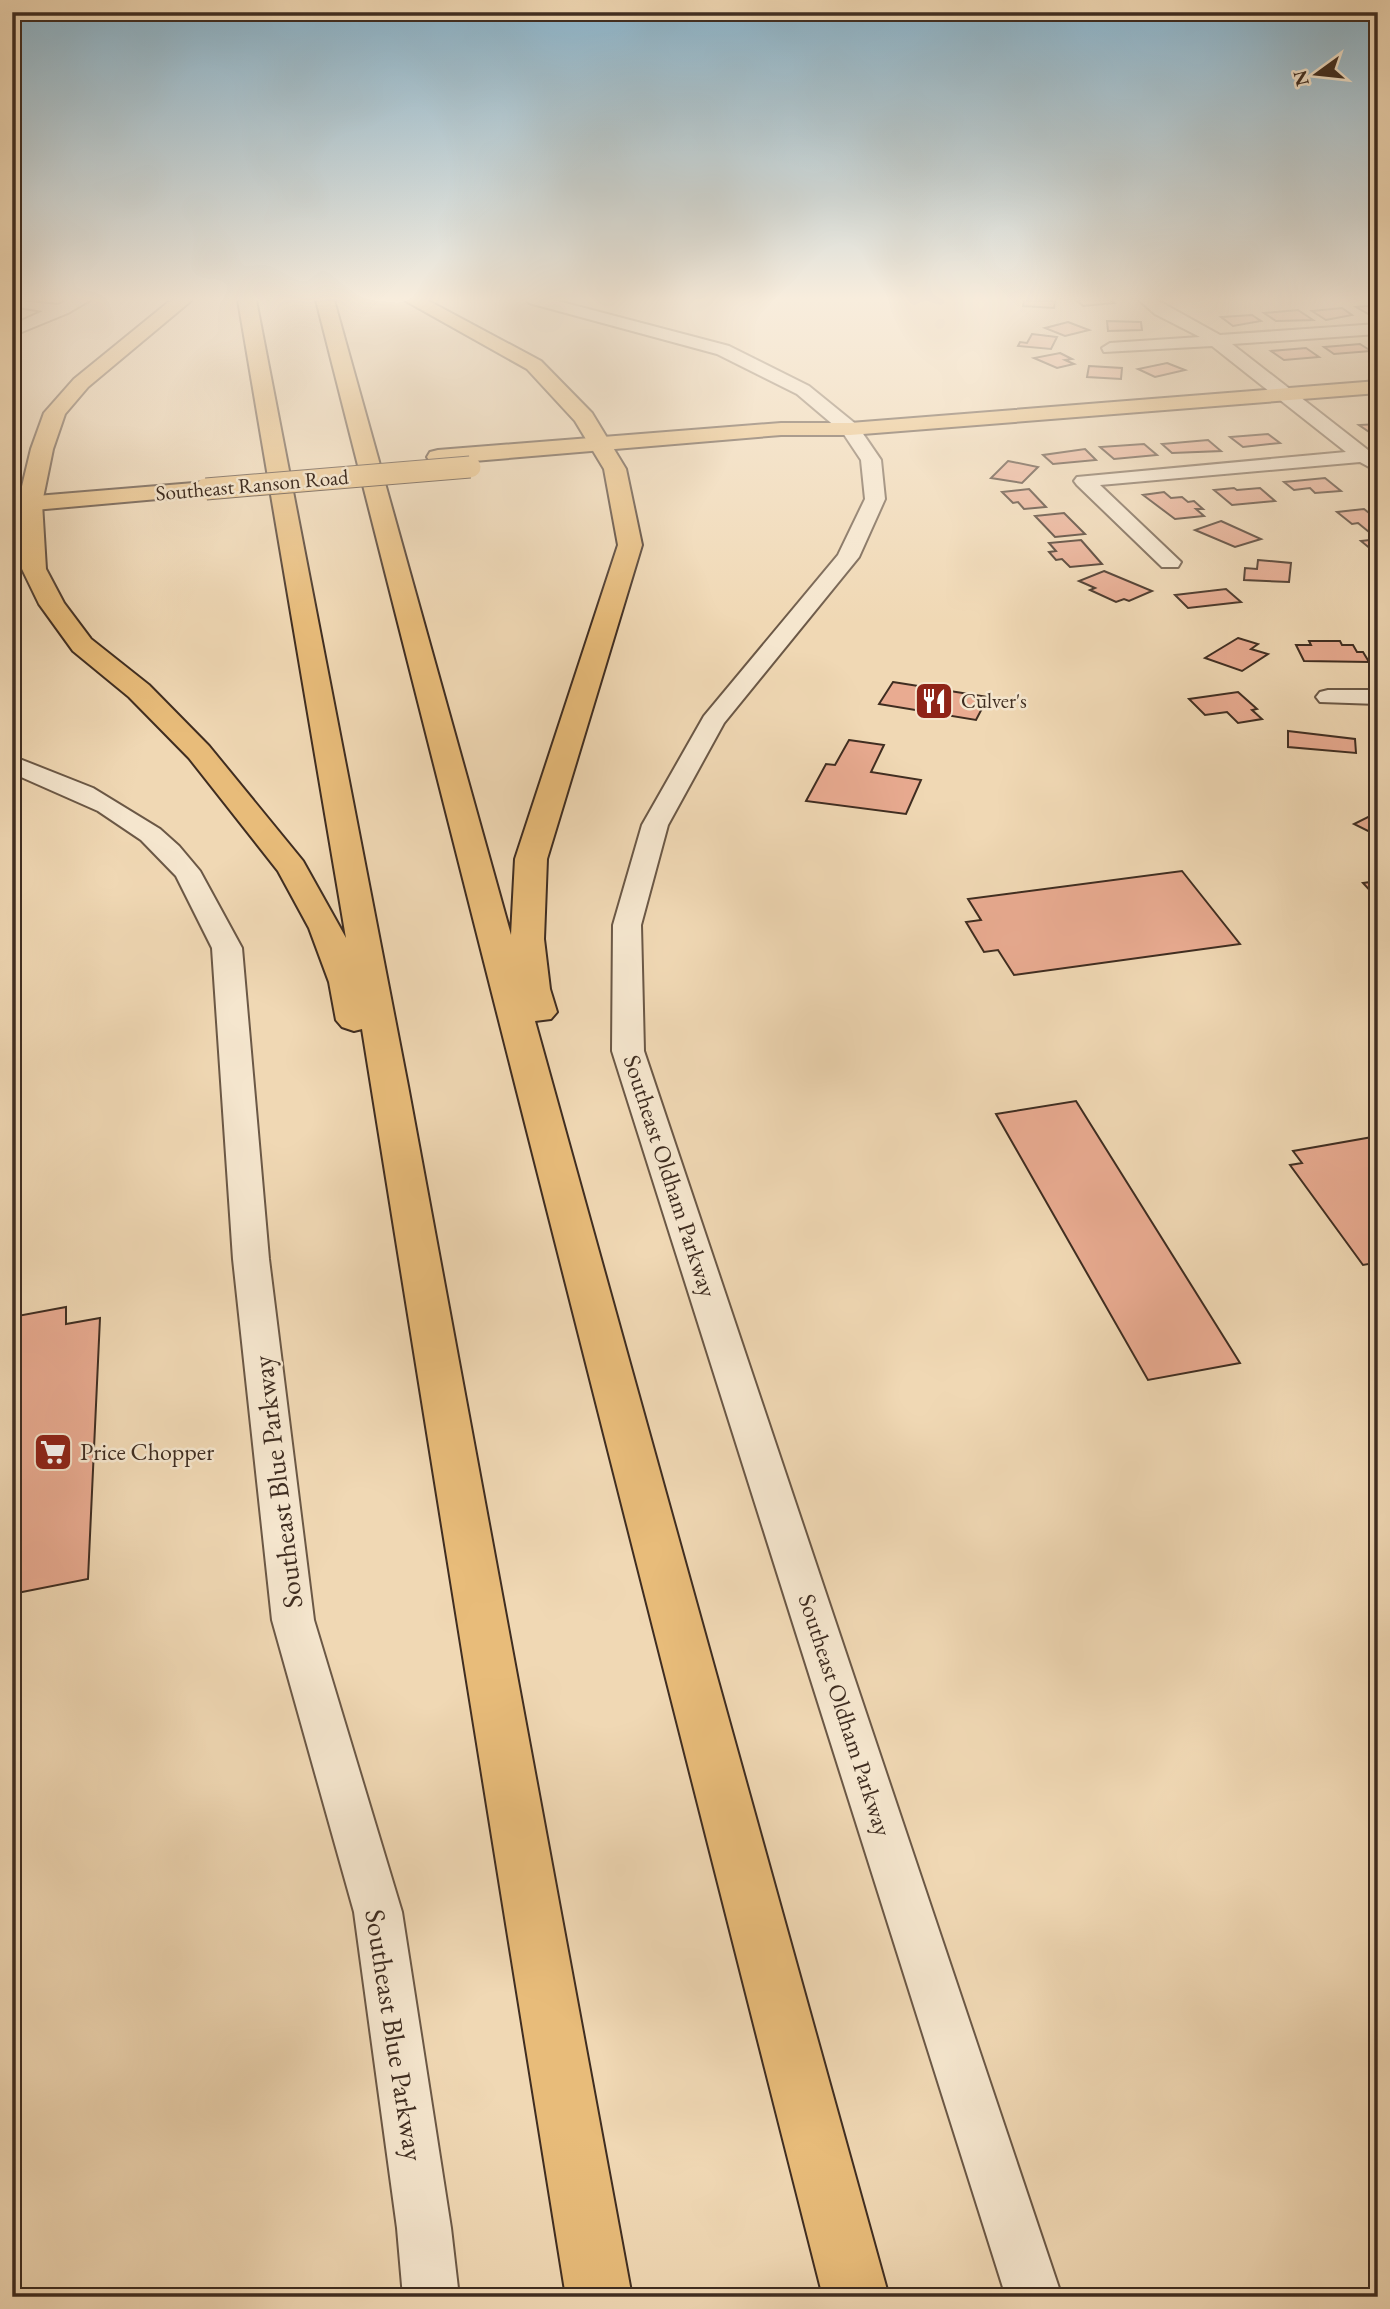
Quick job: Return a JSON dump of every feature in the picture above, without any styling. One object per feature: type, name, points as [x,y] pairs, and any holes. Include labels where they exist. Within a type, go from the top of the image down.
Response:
[{"type":"main road","points":[[60,408],[55,413],[22,497],[34,569],[52,604],[82,645],[139,691],[199,752],[292,868],[326,928],[346,982],[364,1065],[390,1086]]},
{"type":"main road","points":[[267,408],[390,1086],[599,2297]]},
{"type":"main road","points":[[354,408],[856,2297]]},
{"type":"main road","points":[[574,408],[605,449],[615,469],[630,545],[531,859],[527,939],[533,989],[619,1322],[605,1345]]},
{"type":"main road","name":"Southeast Ranson Road","points":[[22,497],[470,467],[605,449],[788,440],[850,429],[1104,408]]},
{"type":"main road","points":[[205,483],[438,457],[605,449]]},
{"type":"street","name":"Southeast Oldham Parkway","points":[[824,408],[850,429],[871,460],[875,499],[848,557],[713,721],[655,825],[627,925],[628,1052],[1034,2297]]},
{"type":"street","points":[[1273,408],[1339,458]]},
{"type":"street","points":[[1302,408],[1372,464]]},
{"type":"street","points":[[1170,562],[1084,481],[1339,458],[1372,464]]},
{"type":"street","points":[[1328,697],[1378,697]]},
{"type":"street","name":"Southeast Blue Parkway","points":[[12,764],[55,780],[102,803],[156,838],[185,870],[207,906],[227,948],[251,1259],[293,1620],[378,1912],[424,2228],[431,2297]]},
{"type":"building","points":[[1378,424],[1378,436],[1359,425]]},
{"type":"building","points":[[1268,434],[1280,443],[1243,447],[1230,437]]},
{"type":"building","points":[[1208,440],[1221,451],[1172,453],[1162,444]]},
{"type":"building","points":[[1144,444],[1157,455],[1114,459],[1100,447]]},
{"type":"building","points":[[1085,449],[1096,460],[1053,464],[1043,455]]},
{"type":"building","points":[[1008,461],[1038,467],[1022,483],[991,478]]},
{"type":"building","points":[[1325,478],[1341,491],[1315,493],[1310,488],[1294,490],[1284,482]]},
{"type":"building","points":[[1260,488],[1275,501],[1232,505],[1214,490]]},
{"type":"building","points":[[1029,489],[1046,507],[1024,509],[1002,492]]},
{"type":"building","points":[[1164,492],[1171,498],[1182,497],[1188,502],[1194,501],[1203,509],[1196,509],[1204,516],[1175,519],[1143,495]]},
{"type":"building","points":[[1364,509],[1378,520],[1378,531],[1369,532],[1358,523],[1352,524],[1337,512]]},
{"type":"building","points":[[1064,513],[1085,534],[1055,537],[1035,516]]},
{"type":"building","points":[[1221,521],[1261,539],[1235,547],[1195,530]]},
{"type":"building","points":[[1378,539],[1378,555],[1361,541]]},
{"type":"building","points":[[1081,540],[1102,564],[1070,567],[1062,559],[1056,560],[1049,552],[1056,551],[1049,543]]},
{"type":"building","points":[[1258,560],[1291,563],[1289,582],[1244,580],[1245,568],[1257,569]]},
{"type":"building","points":[[1104,571],[1152,591],[1129,601],[1124,599],[1116,602],[1090,590],[1095,588],[1079,581]]},
{"type":"building","points":[[1226,589],[1241,602],[1188,608],[1175,595]]},
{"type":"building","points":[[1238,638],[1258,644],[1251,649],[1268,654],[1242,671],[1205,658]]},
{"type":"building","points":[[1309,641],[1340,641],[1342,645],[1353,645],[1357,652],[1363,652],[1369,662],[1304,661],[1296,645],[1311,645]]},
{"type":"building","name":"Culver's","points":[[893,682],[988,697],[976,720],[879,704]]},
{"type":"building","points":[[1238,692],[1257,709],[1252,710],[1262,719],[1238,723],[1227,712],[1205,715],[1189,699]]},
{"type":"building","points":[[1288,731],[1355,739],[1356,753],[1288,747]]},
{"type":"building","points":[[849,740],[884,745],[871,772],[921,780],[906,814],[806,801],[826,764],[835,765]]},
{"type":"building","points":[[1378,812],[1378,836],[1354,824]]},
{"type":"building","points":[[1182,871],[1240,944],[1014,975],[998,950],[984,952],[966,922],[981,920],[968,899]]},
{"type":"building","points":[[1378,881],[1378,896],[1376,897],[1363,883]]},
{"type":"building","points":[[1076,1101],[1240,1363],[1148,1380],[996,1114]]},
{"type":"building","points":[[1378,1136],[1378,1269],[1374,1263],[1363,1265],[1290,1165],[1302,1163],[1293,1151]]},
{"type":"building","name":"Price Chopper","points":[[66,1307],[66,1324],[100,1318],[88,1579],[12,1594],[12,1317]]},
{"type":"place","name":"Culver's","points":[[934,701]]},
{"type":"place","name":"Price Chopper","points":[[53,1452]]}]
